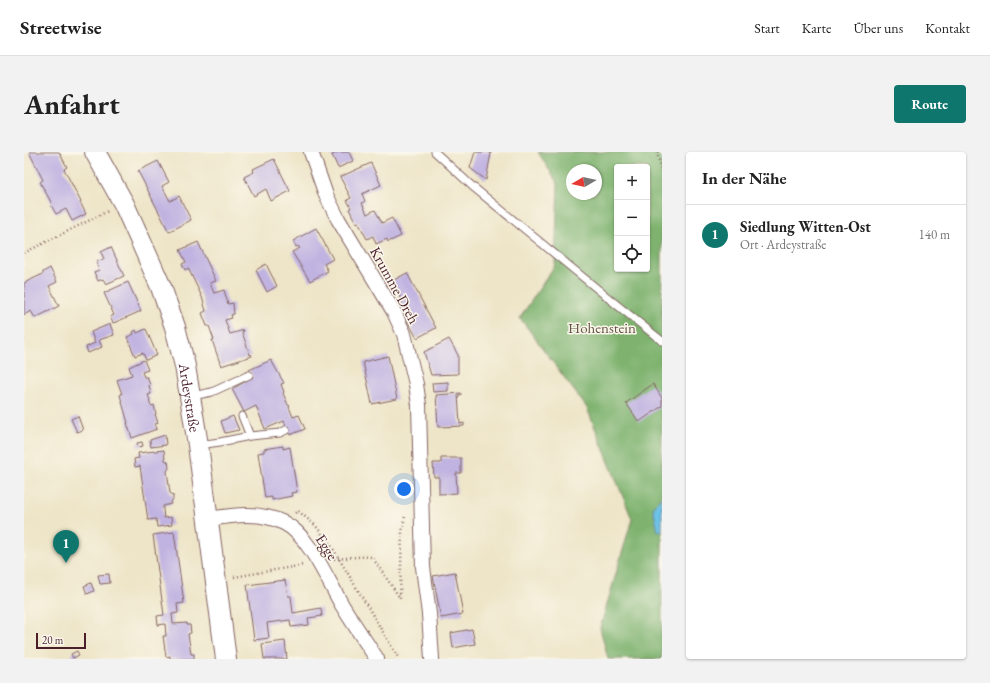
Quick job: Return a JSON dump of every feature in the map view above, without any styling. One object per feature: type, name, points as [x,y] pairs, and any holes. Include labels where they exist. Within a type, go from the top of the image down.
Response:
[{"type":"main road","name":"Ardeystraße","points":[[96,152],[124,204],[161,287],[175,328],[185,366],[198,445],[226,659]]},
{"type":"street","name":"Krumme Dreh","points":[[311,152],[326,195],[394,312],[404,334],[411,361],[419,405],[423,567],[429,614],[432,659]]},
{"type":"street","name":"Egge","points":[[208,519],[237,515],[255,515],[285,524],[296,533],[308,545],[342,605],[377,659]]},
{"type":"lane","points":[[435,152],[478,191],[662,341]]},
{"type":"lane","points":[[190,396],[212,392],[248,375]]},
{"type":"lane","points":[[242,416],[250,436]]},
{"type":"lane","points":[[198,445],[250,436],[280,433],[286,430]]},
{"type":"path","points":[[657,152],[662,173]]},
{"type":"path","points":[[24,253],[124,204]]},
{"type":"path","points":[[285,524],[298,511],[315,525],[332,547],[399,659]]},
{"type":"path","points":[[216,583],[236,576],[309,564],[318,561],[365,556],[372,557],[400,598],[402,531],[405,516]]},
{"type":"green space","name":"Hohenstein","points":[[538,152],[662,152],[662,498],[656,503],[658,530],[662,531],[662,659],[608,659],[600,628],[632,519],[587,408],[520,318],[555,265],[558,184]]},
{"type":"water","points":[[662,498],[662,531],[658,531],[653,508]]},
{"type":"building","points":[[29,152],[59,152],[67,167],[64,169],[86,214],[72,221],[66,209],[56,214],[40,182],[43,180]]},
{"type":"building","points":[[338,152],[349,152],[353,161],[338,168],[332,155]]},
{"type":"building","points":[[475,152],[491,153],[486,180],[470,168]]},
{"type":"building","points":[[274,159],[290,191],[271,201],[266,189],[254,196],[244,177],[254,172],[253,169]]},
{"type":"building","points":[[158,161],[169,182],[162,186],[170,201],[179,196],[191,220],[169,232],[138,171]]},
{"type":"building","points":[[371,163],[381,185],[362,194],[365,201],[362,203],[367,214],[375,210],[382,223],[392,218],[401,236],[388,242],[387,239],[376,244],[373,236],[367,239],[358,222],[356,223],[349,209],[351,208],[347,200],[351,198],[340,177]]},
{"type":"building","points":[[316,228],[333,259],[324,264],[328,271],[310,281],[292,252],[300,248],[298,246],[296,247],[293,241]]},
{"type":"building","points":[[198,242],[216,281],[210,283],[214,293],[224,290],[228,304],[233,303],[234,314],[231,315],[232,318],[225,320],[230,334],[244,330],[242,332],[250,355],[251,354],[252,356],[221,366],[209,326],[207,326],[202,313],[206,311],[202,297],[188,268],[185,270],[182,264],[186,262],[180,250]]},
{"type":"building","points":[[111,247],[124,276],[106,284],[103,279],[98,281],[94,272],[99,270],[96,262],[104,259],[101,252]]},
{"type":"building","points":[[266,264],[277,286],[267,292],[256,270]]},
{"type":"building","points":[[50,268],[57,282],[49,286],[59,306],[35,318],[31,311],[24,315],[24,283],[43,274],[43,272]]},
{"type":"building","points":[[407,273],[436,328],[417,338],[398,304],[403,302],[392,281]]},
{"type":"building","points":[[128,282],[141,311],[113,323],[110,317],[114,315],[104,293]]},
{"type":"building","points":[[110,324],[114,335],[99,340],[102,347],[88,353],[86,347],[95,343],[91,332]]},
{"type":"building","points":[[146,329],[157,355],[146,360],[143,353],[135,356],[127,337],[134,334],[133,332],[136,330],[137,333]]},
{"type":"building","points":[[449,339],[458,355],[458,374],[431,375],[424,352]]},
{"type":"building","points":[[388,356],[397,399],[372,404],[363,362]]},
{"type":"building","points":[[144,360],[148,370],[142,372],[144,377],[147,377],[150,385],[151,394],[148,395],[149,401],[151,406],[154,405],[158,423],[155,424],[157,429],[132,438],[120,395],[122,394],[117,380],[132,375],[129,367]]},
{"type":"building","points":[[271,360],[284,383],[281,384],[283,393],[288,405],[290,406],[289,407],[293,417],[299,415],[305,429],[290,435],[284,421],[265,429],[256,406],[244,412],[232,389],[253,377],[249,370]]},
{"type":"building","points":[[448,382],[448,391],[433,392],[432,383]]},
{"type":"building","points":[[653,384],[662,398],[662,406],[639,422],[626,403]]},
{"type":"building","points":[[461,393],[461,395],[458,395],[460,424],[464,423],[464,426],[438,427],[436,395]]},
{"type":"building","points":[[78,416],[83,430],[77,432],[71,419]]},
{"type":"building","points":[[233,416],[239,430],[225,433],[221,421]]},
{"type":"building","points":[[165,435],[166,445],[151,447],[150,440]]},
{"type":"building","points":[[142,442],[143,446],[138,447],[137,443]]},
{"type":"building","points":[[283,446],[283,449],[290,447],[297,492],[291,493],[292,496],[272,500],[272,497],[265,498],[258,453],[264,452],[264,449]]},
{"type":"building","points":[[164,450],[165,460],[168,462],[169,468],[167,471],[170,493],[173,495],[173,499],[171,504],[163,506],[163,510],[164,518],[171,517],[172,525],[157,527],[156,519],[148,520],[140,466],[135,467],[134,459],[139,458],[138,453]]},
{"type":"building","points":[[441,458],[461,458],[461,473],[456,473],[457,493],[439,494],[439,477],[434,477],[433,463],[441,463]]},
{"type":"building","points":[[174,532],[184,603],[177,604],[178,613],[172,614],[173,624],[187,623],[187,625],[190,625],[191,633],[188,634],[191,654],[194,654],[194,659],[170,659],[170,656],[166,657],[163,636],[166,636],[165,624],[158,625],[157,616],[164,615],[153,535]]},
{"type":"building","points":[[455,572],[463,614],[441,618],[433,576]]},
{"type":"building","points":[[109,574],[110,583],[100,584],[98,575]]},
{"type":"building","points":[[285,580],[288,596],[291,596],[293,613],[321,608],[322,616],[308,618],[309,625],[291,627],[290,620],[267,623],[269,638],[254,640],[247,585]]},
{"type":"building","points":[[91,583],[94,591],[87,594],[84,586]]},
{"type":"building","points":[[472,629],[475,644],[453,648],[451,633]]},
{"type":"building","points":[[285,641],[287,659],[264,659],[262,644]]},
{"type":"building","points":[[77,651],[79,655],[73,658],[71,654]]},
{"type":"place","name":"Siedlung Witten-Ost","points":[[66,563]]}]
